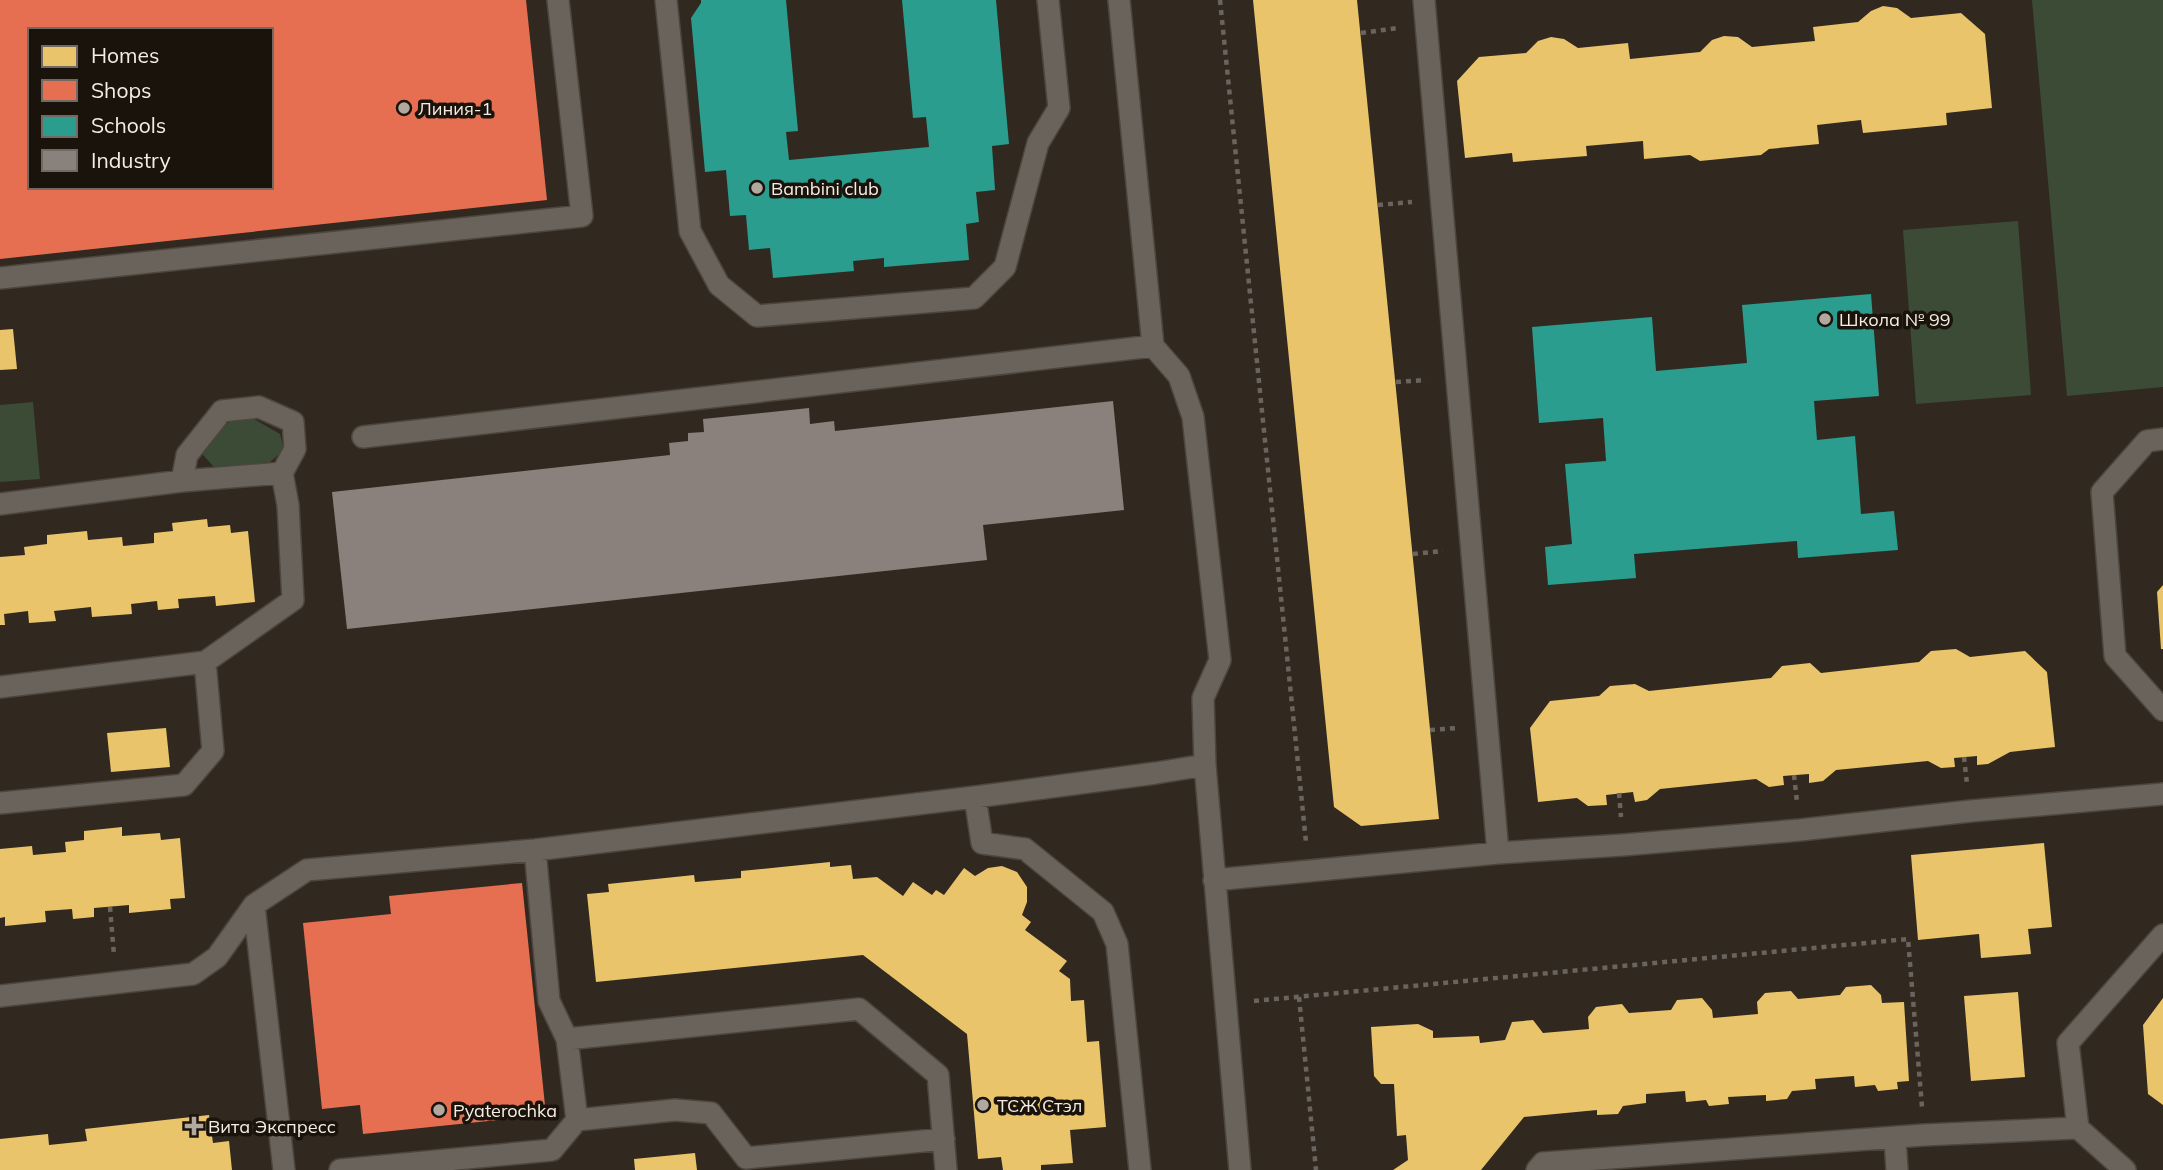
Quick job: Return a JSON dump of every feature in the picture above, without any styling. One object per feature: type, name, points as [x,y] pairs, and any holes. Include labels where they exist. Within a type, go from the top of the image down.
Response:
[{"type":"lane","points":[[0,278],[582,216],[558,0]]},
{"type":"lane","points":[[666,0],[690,230],[719,285],[757,316],[974,298],[1005,267],[1038,143],[1059,108],[1048,0]]},
{"type":"lane","points":[[1119,0],[1153,346],[1179,376],[1193,417],[1220,660],[1203,698],[1205,765],[1240,1170]]},
{"type":"lane","points":[[1431,1],[1498,853]]},
{"type":"lane","points":[[363,437],[1153,346]]},
{"type":"lane","points":[[0,687],[205,662],[293,600],[288,505],[282,473],[295,449],[293,422],[259,407],[222,411],[187,455],[182,481]]},
{"type":"lane","points":[[2163,439],[2147,441],[2102,492],[2115,656],[2163,710]]},
{"type":"lane","points":[[0,504],[182,481],[282,473]]},
{"type":"lane","points":[[0,803],[184,785],[213,751],[205,662]]},
{"type":"lane","points":[[0,996],[193,974],[217,957],[254,905],[307,870],[535,849],[975,797],[1205,765]]},
{"type":"lane","points":[[1214,880],[1498,853],[1677,841],[2163,794]]},
{"type":"lane","points":[[975,797],[982,843],[1025,849],[1103,912],[1117,944],[1140,1170]]},
{"type":"lane","points":[[340,1170],[553,1160],[577,1120],[567,1039],[549,1001],[535,849]]},
{"type":"lane","points":[[254,905],[284,1170]]},
{"type":"lane","points":[[2125,1170],[2078,1128],[2068,1043],[2163,935]]},
{"type":"lane","points":[[567,1039],[859,1009],[938,1075],[946,1170]]},
{"type":"lane","points":[[577,1120],[675,1110],[711,1113],[747,1164],[944,1139]]},
{"type":"lane","points":[[1537,1170],[1544,1163],[1924,1135],[2078,1128]]},
{"type":"lane","points":[[1895,1138],[1897,1170]]},
{"type":"path","points":[[1220,0],[1309,871]]},
{"type":"path","points":[[110,907],[117,983]]},
{"type":"path","points":[[1226,1005],[1908,939],[1924,1135]]},
{"type":"path","points":[[1299,996],[1315,1170]]},
{"type":"green space","points":[[2032,0],[2163,0],[2163,387],[2067,396]]},
{"type":"green space","points":[[2018,221],[2031,395],[1916,404],[1903,230]]},
{"type":"green space","points":[[33,402],[40,479],[0,482],[0,405]]},
{"type":"green space","points":[[254,419],[280,434],[284,450],[270,462],[215,468],[203,455],[207,444],[230,421]]},
{"type":"building: Homes","points":[[1253,0],[1357,0],[1439,819],[1361,826],[1334,807]]},
{"type":"building: Homes","points":[[1883,6],[1897,8],[1911,18],[1961,13],[1985,34],[1992,108],[1946,113],[1947,125],[1863,133],[1861,120],[1817,125],[1819,144],[1769,149],[1761,155],[1700,161],[1690,155],[1644,159],[1643,141],[1586,146],[1587,156],[1513,162],[1512,153],[1465,158],[1457,81],[1479,57],[1526,53],[1538,41],[1551,37],[1564,39],[1578,48],[1628,43],[1630,59],[1700,52],[1712,40],[1724,36],[1738,37],[1752,47],[1815,41],[1813,27],[1858,22],[1871,11]]},
{"type":"building: Homes","points":[[13,329],[17,369],[0,370],[0,330]]},
{"type":"building: Homes","points":[[207,519],[208,527],[230,525],[231,533],[248,531],[255,602],[216,606],[215,596],[178,599],[179,608],[158,610],[157,601],[131,604],[132,614],[92,617],[91,607],[54,611],[56,621],[29,623],[28,611],[4,614],[5,625],[0,625],[0,557],[25,555],[24,547],[47,544],[47,535],[87,531],[88,540],[122,537],[123,546],[154,543],[154,533],[173,531],[172,523]]},
{"type":"building: Homes","points":[[2163,585],[2163,649],[2161,649],[2157,592]]},
{"type":"building: Homes","points":[[1956,649],[1970,657],[2025,651],[2047,672],[2055,747],[2010,752],[1988,764],[1977,765],[1977,756],[1954,758],[1955,767],[1941,768],[1928,761],[1836,770],[1823,781],[1809,783],[1809,774],[1783,776],[1784,785],[1769,787],[1756,779],[1660,789],[1647,800],[1635,802],[1633,792],[1606,795],[1607,805],[1588,806],[1577,798],[1538,802],[1530,728],[1550,701],[1599,696],[1610,686],[1635,684],[1649,691],[1771,678],[1782,666],[1810,663],[1821,673],[1919,662],[1931,651]]},
{"type":"building: Homes","points":[[166,728],[170,767],[111,772],[107,733]]},
{"type":"building: Homes","points":[[122,827],[122,836],[160,833],[161,840],[180,838],[185,898],[170,899],[171,909],[129,913],[129,905],[94,908],[94,917],[73,919],[72,909],[45,911],[46,922],[5,926],[5,917],[0,918],[0,849],[32,846],[33,855],[66,852],[65,842],[84,840],[84,831]]},
{"type":"building: Homes","points":[[2044,843],[2052,927],[2028,929],[2031,954],[1981,958],[1979,934],[1918,940],[1911,855]]},
{"type":"building: Homes","points":[[830,862],[830,867],[851,865],[853,879],[877,877],[903,896],[913,882],[932,895],[936,890],[944,895],[964,868],[975,876],[988,868],[1002,866],[1017,872],[1027,887],[1027,902],[1022,915],[1031,922],[1025,930],[1067,961],[1059,971],[1070,979],[1071,1001],[1084,1000],[1087,1042],[1099,1041],[1106,1127],[1070,1130],[1073,1163],[1041,1165],[1041,1170],[1003,1170],[1001,1157],[978,1159],[967,1034],[863,955],[596,982],[587,894],[609,892],[608,884],[694,875],[695,882],[741,878],[741,871]]},
{"type":"building: Homes","points":[[1871,985],[1881,995],[1882,1003],[1904,1002],[1909,1081],[1897,1082],[1898,1089],[1878,1091],[1875,1085],[1855,1087],[1854,1076],[1815,1079],[1816,1089],[1792,1091],[1787,1099],[1766,1101],[1766,1095],[1728,1097],[1729,1104],[1709,1106],[1706,1100],[1686,1102],[1685,1091],[1646,1094],[1646,1103],[1623,1106],[1618,1114],[1597,1115],[1597,1110],[1524,1117],[1481,1170],[1393,1170],[1408,1160],[1406,1135],[1397,1136],[1394,1084],[1381,1084],[1374,1076],[1371,1027],[1418,1024],[1433,1031],[1433,1038],[1479,1036],[1480,1043],[1505,1040],[1512,1022],[1533,1020],[1543,1033],[1589,1029],[1588,1017],[1596,1007],[1622,1004],[1629,1013],[1671,1010],[1677,1000],[1702,998],[1712,1010],[1713,1018],[1758,1014],[1757,1002],[1765,993],[1791,991],[1798,999],[1840,995],[1846,987]]},
{"type":"building: Homes","points":[[2018,992],[2025,1077],[1971,1081],[1964,996]]},
{"type":"building: Homes","points":[[2163,998],[2163,1105],[2148,1094],[2143,1025]]},
{"type":"building: Homes","points":[[209,1115],[213,1143],[229,1141],[232,1170],[0,1170],[0,1139],[48,1134],[49,1145],[87,1141],[85,1129]]},
{"type":"building: Homes","points":[[695,1153],[697,1170],[635,1170],[634,1159]]},
{"type":"building: Shops","name":"Линия-1","points":[[0,0],[526,0],[547,200],[0,259]]},
{"type":"building: Shops","points":[[522,883],[546,1115],[363,1134],[360,1105],[322,1109],[303,923],[391,914],[389,896]]},
{"type":"building: Schools","points":[[701,0],[786,0],[798,131],[786,132],[789,160],[929,147],[926,117],[913,118],[902,0],[996,0],[1009,144],[992,146],[995,190],[976,192],[979,222],[966,224],[969,260],[884,267],[884,258],[853,261],[854,271],[773,278],[770,248],[749,250],[746,215],[730,216],[726,170],[705,172],[691,18]]},
{"type":"building: Schools","points":[[1871,294],[1879,396],[1814,401],[1817,440],[1855,436],[1861,514],[1894,511],[1898,550],[1798,558],[1797,541],[1634,554],[1636,578],[1548,585],[1545,547],[1572,544],[1565,464],[1606,461],[1603,418],[1539,423],[1532,327],[1652,317],[1656,371],[1747,363],[1742,305]]},
{"type":"building: Industry","points":[[1113,401],[1124,510],[983,525],[987,560],[347,629],[332,492],[670,455],[669,443],[688,441],[688,433],[704,432],[703,419],[809,408],[810,424],[834,421],[835,431]]},
{"type":"place","name":"Линия-1","points":[[404,108]]},
{"type":"place","name":"Bambini club","points":[[757,188]]},
{"type":"place","name":"Школа № 99","points":[[1825,319]]},
{"type":"place","name":"ТСЖ Стэл","points":[[983,1105]]},
{"type":"place","name":"Pyaterochka","points":[[439,1110]]},
{"type":"place","name":"Вита Экспресс","points":[[194,1126]]}]
